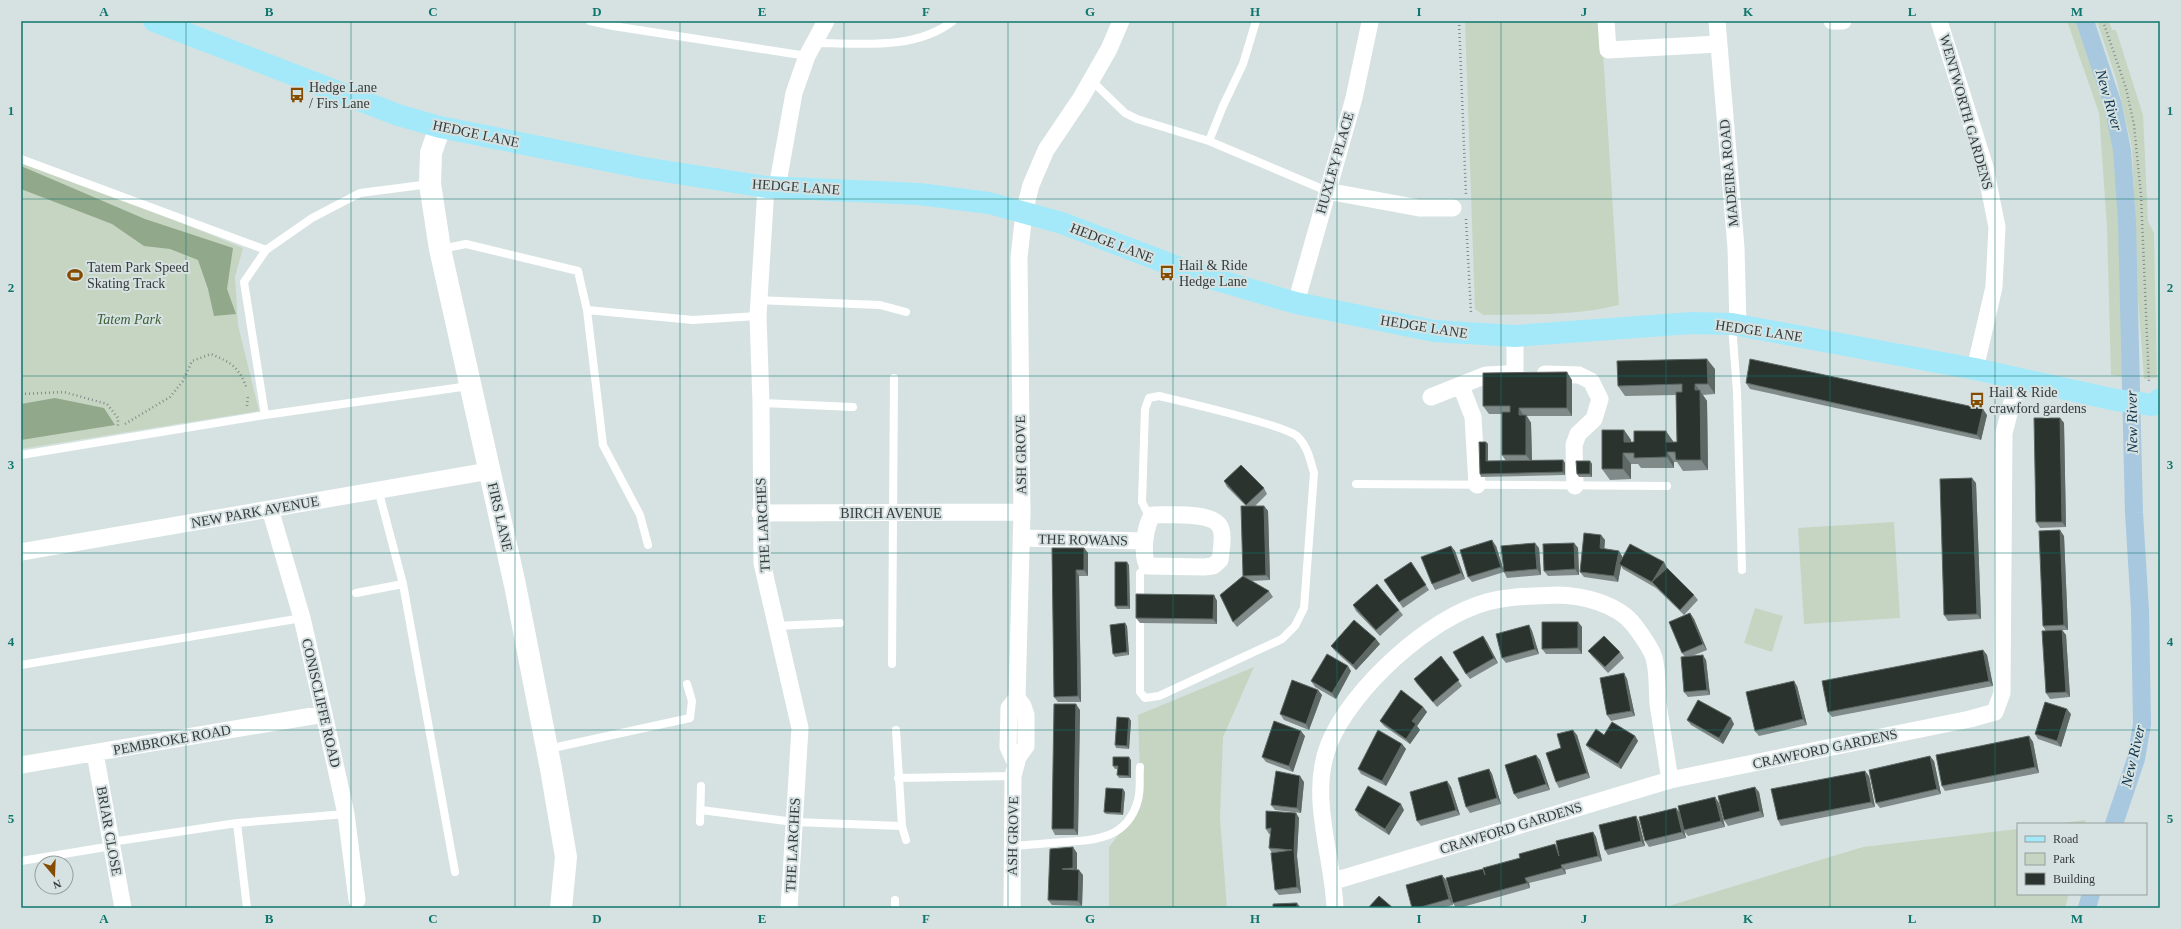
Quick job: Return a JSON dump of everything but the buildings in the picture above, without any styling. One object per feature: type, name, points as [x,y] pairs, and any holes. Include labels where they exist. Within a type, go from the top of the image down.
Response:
[{"type":"main road","name":"HEDGE LANE","points":[[154,21],[398,115],[440,127],[644,168],[771,187],[919,194],[989,203],[1062,223],[1193,273],[1296,304],[1434,331],[1515,336],[1692,323],[1735,324],[1976,369],[2116,400],[2155,402]]},
{"type":"street","name":"THE LARCHES","points":[[789,908],[800,728],[762,563],[760,513],[761,402],[758,300],[771,187],[794,93],[810,49],[826,21]]},
{"type":"street","name":"ASH GROVE","points":[[1012,908],[1015,770],[1008,747],[1009,708],[1017,698],[1022,512],[1019,258],[1024,212],[1031,185],[1046,150],[1091,80],[1121,21]]},
{"type":"street","points":[[1606,21],[1608,50],[1719,44]]},
{"type":"street","name":"MADEIRA ROAD","points":[[1717,21],[1736,248],[1735,324]]},
{"type":"street","points":[[1832,21],[1843,21]]},
{"type":"street","name":"WENTWORTH GARDENS","points":[[1939,21],[1985,167],[1997,227],[1994,287],[1976,369]]},
{"type":"street","name":"HUXLEY PLACE","points":[[1296,304],[1354,98],[1370,22]]},
{"type":"street","name":"FIRS LANE","points":[[440,127],[431,153],[430,184],[440,249],[515,585],[547,750],[566,858],[561,908]]},
{"type":"street","points":[[1327,191],[1419,208],[1462,208]]},
{"type":"street","points":[[1515,336],[1515,374]]},
{"type":"street","points":[[1431,397],[1486,375],[1579,375],[1591,381],[1600,399],[1594,419],[1578,434],[1574,445],[1575,486]]},
{"type":"street","name":"CRAWFORD GARDENS","points":[[1334,882],[1670,780],[1970,719],[1995,712],[2002,693],[2004,433],[2018,379]]},
{"type":"street","points":[[1461,386],[1473,417],[1477,485]]},
{"type":"street","name":"NEW PARK AVENUE","points":[[21,552],[489,471]]},
{"type":"street","name":"CONISCLIFFE ROAD","points":[[270,509],[302,618],[324,714],[346,814],[357,900]]},
{"type":"street","name":"BIRCH AVENUE","points":[[760,513],[892,514],[1022,512]]},
{"type":"street","points":[[1153,515],[1204,516],[1216,521],[1221,529],[1220,560],[1213,566],[1204,567],[1148,566],[1144,561],[1145,541],[1150,518],[1153,515]]},
{"type":"street","name":"THE ROWANS","points":[[1021,538],[1145,541]]},
{"type":"street","points":[[1335,908],[1334,882],[1324,832],[1320,787],[1328,745],[1342,719],[1355,700],[1408,647],[1450,616],[1488,602],[1528,596],[1572,595],[1607,605],[1633,623],[1653,655],[1670,780]]},
{"type":"street","name":"PEMBROKE ROAD","points":[[21,765],[324,714]]},
{"type":"street","name":"BRIAR CLOSE","points":[[96,753],[123,908]]},
{"type":"lane","points":[[590,21],[612,26],[810,49],[902,43],[940,31],[952,21]]},
{"type":"lane","points":[[1209,141],[1222,106],[1244,64],[1256,21]]},
{"type":"lane","points":[[1091,80],[1125,113],[1137,119],[1209,141],[1327,191]]},
{"type":"lane","points":[[21,159],[266,250]]},
{"type":"lane","points":[[265,415],[244,282],[266,250],[312,218],[360,193],[430,184]]},
{"type":"lane","points":[[440,249],[466,244],[578,271],[587,310],[603,445],[640,515],[648,545]]},
{"type":"lane","points":[[758,300],[880,306],[906,312]]},
{"type":"lane","points":[[587,310],[693,320],[758,316]]},
{"type":"lane","points":[[1735,324],[1742,570]]},
{"type":"lane","points":[[892,664],[894,378]]},
{"type":"lane","points":[[21,455],[265,415],[470,386]]},
{"type":"lane","points":[[1148,566],[1140,573],[1140,692],[1145,698],[1159,696],[1282,639],[1295,626],[1304,608],[1314,473],[1309,453],[1297,436],[1276,427],[1159,396],[1149,398],[1145,409],[1142,502],[1150,518]]},
{"type":"lane","points":[[761,402],[853,406]]},
{"type":"lane","points":[[1356,484],[1667,486]]},
{"type":"lane","points":[[378,489],[403,584],[455,872]]},
{"type":"lane","points":[[356,593],[403,584]]},
{"type":"lane","points":[[21,665],[302,618]]},
{"type":"lane","points":[[776,626],[840,623]]},
{"type":"lane","points":[[547,750],[690,718],[692,701],[687,684]]},
{"type":"lane","points":[[896,730],[902,826],[906,840]]},
{"type":"lane","points":[[1013,846],[1098,840],[1114,833],[1125,824],[1133,814],[1138,800],[1140,767]]},
{"type":"lane","points":[[898,778],[1015,770]]},
{"type":"lane","points":[[700,822],[701,786]]},
{"type":"lane","points":[[700,810],[794,822],[902,826]]},
{"type":"lane","points":[[21,861],[237,823],[346,814]]},
{"type":"lane","points":[[237,823],[247,908]]},
{"type":"path","points":[[1459,21],[1462,208],[1470,313],[1478,315]]},
{"type":"path","points":[[2103,21],[2126,88],[2134,125],[2141,195],[2155,402]]},
{"type":"path","points":[[118,428],[170,398],[183,381],[192,360],[211,354],[227,360],[240,372],[248,393],[247,406],[242,408]]},
{"type":"path","points":[[21,394],[64,392],[107,404],[118,418],[118,428]]},
{"type":"path","points":[[118,428],[133,426]]},
{"type":"green space","points":[[1465,21],[1601,21],[1619,305],[1602,309],[1568,313],[1534,314],[1483,315],[1475,309]]},
{"type":"green space","points":[[2067,21],[2078,21],[2114,142],[2119,174],[2122,376],[2111,375],[2107,227],[2099,113]]},
{"type":"green space","points":[[2097,21],[2109,21],[2112,30],[2116,30],[2143,115],[2148,221],[2154,233],[2157,378],[2144,379],[2138,298],[2132,148],[2117,82]]},
{"type":"green space","name":"Tatem Park","points":[[21,157],[243,248],[235,277],[238,325],[259,411],[21,449]]},
{"type":"green space","points":[[21,166],[145,219],[233,248],[227,289],[236,314],[214,316],[208,289],[198,260],[170,249],[144,246],[112,224],[21,189]]},
{"type":"green space","points":[[55,398],[104,408],[115,425],[21,440],[21,404]]},
{"type":"green space","points":[[1894,522],[1900,618],[1804,624],[1798,528]]},
{"type":"green space","points":[[1755,608],[1783,616],[1772,652],[1744,643]]},
{"type":"green space","points":[[1254,667],[1223,737],[1220,818],[1227,908],[1109,908],[1109,847],[1141,806],[1138,715]]},
{"type":"green space","points":[[2086,820],[2085,823],[2063,823]]},
{"type":"green space","points":[[2017,829],[2017,895],[2069,895],[2065,908],[1662,908],[1863,847]]},
{"type":"waterway","name":"New River","points":[[2085,21],[2113,105],[2122,150],[2127,222],[2134,513],[2140,610],[2142,724],[2136,759],[2114,823]]},
{"type":"waterway","name":"New River","points":[[2087,908],[2091,895]]},
{"type":"place","name":"Hedge Lane / Firs Lane","points":[[297,95]]},
{"type":"place","name":"Hail & Ride Hedge Lane","points":[[1167,273]]},
{"type":"place","name":"Tatem Park Speed Skating Track","points":[[75,275]]},
{"type":"place","name":"Hail & Ride crawford gardens","points":[[1977,400]]}]
